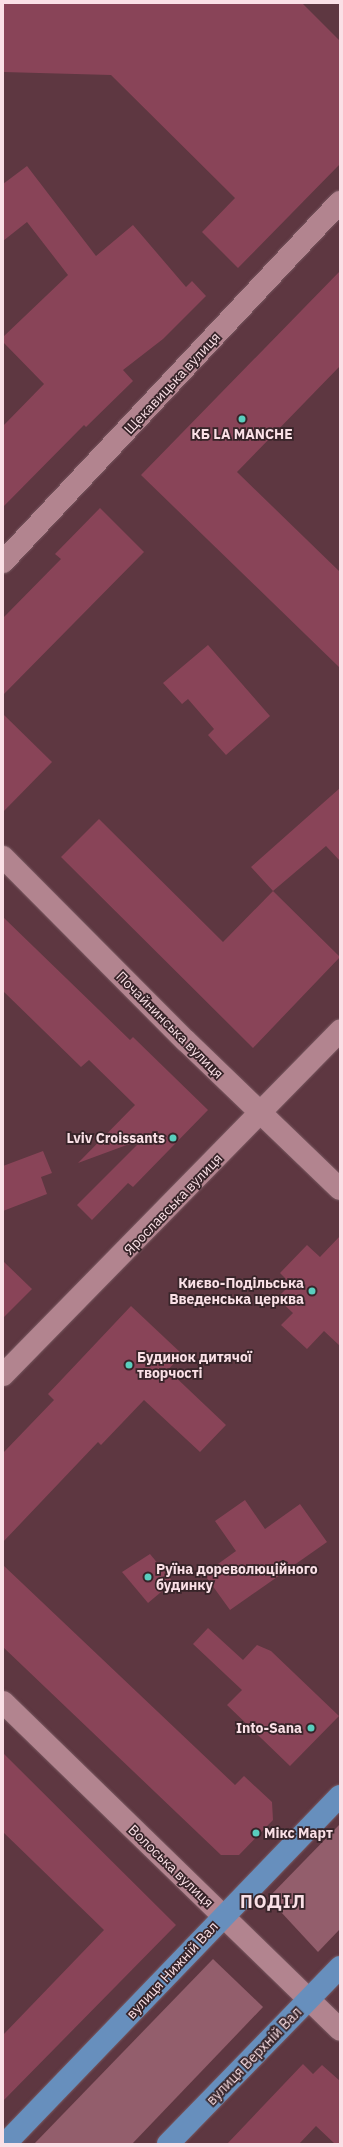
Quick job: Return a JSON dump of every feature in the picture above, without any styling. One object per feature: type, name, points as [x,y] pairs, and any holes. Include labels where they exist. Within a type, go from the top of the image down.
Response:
[{"type":"main road","name":"вулиця Нижній Вал","points":[[5,2144],[340,1796]]},
{"type":"main road","name":"вулиця Верхній Вал","points":[[168,2144],[340,1967]]},
{"type":"street","name":"Щекавицька вулиця","points":[[3,562],[340,202]]},
{"type":"street","name":"Почайнинська вулиця","points":[[3,858],[260,1114],[340,1188]]},
{"type":"street","name":"Ярославська вулиця","points":[[3,1375],[340,1031]]},
{"type":"street","name":"Волоська вулиця","points":[[3,1702],[340,2030]]},
{"type":"shaded area","points":[[340,1824],[340,1929],[318,1952],[268,1898]]},
{"type":"shaded area","points":[[213,1959],[263,2007],[132,2144],[34,2144]]},
{"type":"building","points":[[3,3],[302,3],[340,41],[340,164],[238,268],[202,232],[235,198],[111,75],[3,72]]},
{"type":"building","points":[[27,166],[96,256],[133,225],[186,287],[192,281],[206,296],[163,339],[123,370],[133,381],[86,427],[84,425],[3,507],[3,426],[44,384],[3,342],[3,337],[68,275],[27,222],[3,241],[3,184]]},
{"type":"building","name":"КБ LA MANCHE","points":[[340,271],[340,366],[237,472],[340,572],[340,668],[141,475]]},
{"type":"building","points":[[100,508],[144,552],[3,695],[3,618],[61,559],[55,554]]},
{"type":"building","points":[[208,645],[270,716],[226,755],[208,735],[214,729],[188,699],[182,704],[163,683]]},
{"type":"building","points":[[3,714],[52,762],[3,812]]},
{"type":"building","points":[[340,788],[340,861],[326,846],[273,891],[251,867]]},
{"type":"building","points":[[99,819],[223,942],[273,891],[340,957],[253,1048],[61,857]]},
{"type":"building","points":[[3,917],[130,1040],[133,1037],[208,1110],[133,1187],[128,1183],[92,1220],[77,1205],[143,1139],[78,1163],[135,1105],[89,1060],[81,1067],[3,991]]},
{"type":"building","points":[[43,1151],[52,1173],[41,1177],[47,1194],[3,1211],[3,1166]]},
{"type":"building","name":"Києво-Подільська Введенська церква","points":[[340,1236],[340,1346],[324,1331],[307,1349],[281,1325],[293,1313],[277,1298],[291,1284],[280,1273],[307,1245],[320,1257]]},
{"type":"building","points":[[3,1261],[32,1289],[3,1318]]},
{"type":"building","points":[[131,1306],[182,1354],[168,1370],[226,1425],[200,1452],[144,1400],[101,1445],[98,1442],[3,1542],[3,1453],[54,1400],[48,1394]]},
{"type":"building","points":[[245,1500],[265,1529],[300,1504],[327,1542],[230,1610],[204,1574],[236,1551],[215,1521]]},
{"type":"building","name":"Руїна дореволюційного будинку","points":[[150,1554],[173,1582],[148,1603],[122,1572]]},
{"type":"building","points":[[3,1565],[235,1785],[244,1776],[272,1802],[273,1820],[239,1855],[221,1855],[3,1647]]},
{"type":"building","points":[[208,1628],[243,1660],[257,1645],[271,1651],[339,1716],[290,1766],[227,1705],[242,1690],[193,1644]]},
{"type":"building","points":[[3,1753],[176,1925],[3,2101],[3,2035],[104,1930],[3,1832]]},
{"type":"building","points":[[303,2064],[313,2074],[322,2065],[340,2081],[340,2144],[335,2144],[316,2126],[299,2144],[227,2144]]},
{"type":"place","name":"КБ LA MANCHE","points":[[242,419]]},
{"type":"place","name":"Lviv Croissants","points":[[173,1138]]},
{"type":"place","name":"Києво-Подільська Введенська церква","points":[[312,1291]]},
{"type":"place","name":"Будинок дитячої творчості","points":[[129,1365]]},
{"type":"place","name":"Руїна дореволюційного будинку","points":[[148,1577]]},
{"type":"place","name":"Into-Sana","points":[[311,1728]]},
{"type":"place","name":"Мікс Март","points":[[256,1833]]},
{"type":"district","name":"ПОДІЛ","points":[[273,1902]]}]
